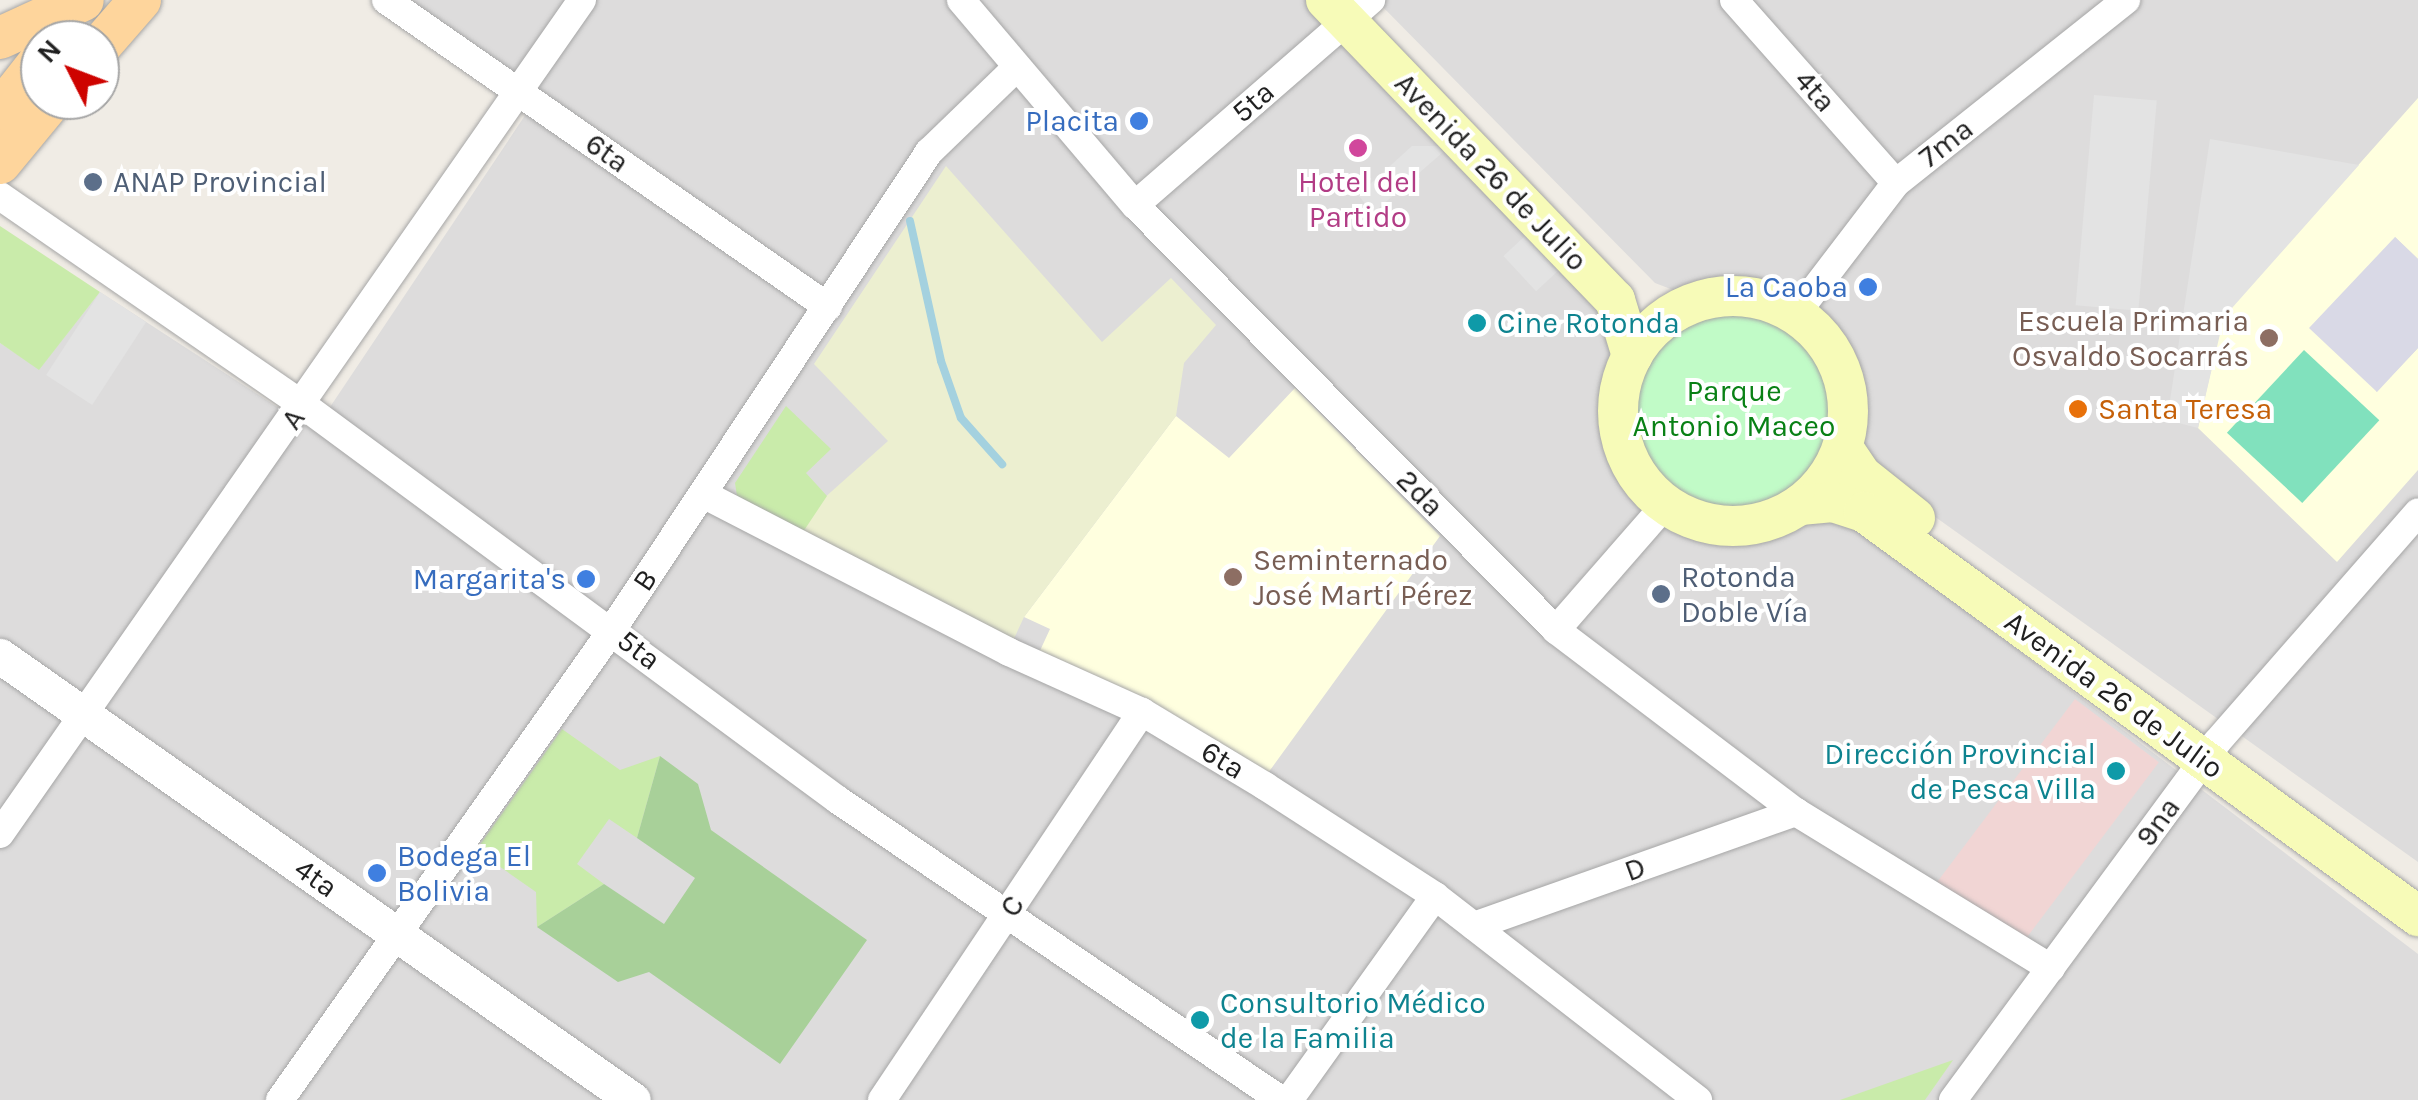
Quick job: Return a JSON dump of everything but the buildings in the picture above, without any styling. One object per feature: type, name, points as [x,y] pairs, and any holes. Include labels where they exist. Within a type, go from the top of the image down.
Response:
[{"type":"main road","points":[[0,38],[83,0]]},
{"type":"main road","points":[[76,20],[94,0]]},
{"type":"main road","points":[[120,23],[140,0]]},
{"type":"main road","name":"Avenida 26 de Julio","points":[[1352,6],[1611,264],[1658,300],[1684,307]]},
{"type":"main road","name":"Avenida 26 de Julio","points":[[1352,6],[1615,300],[1632,356]]},
{"type":"main road","points":[[0,163],[20,115]]},
{"type":"main road","points":[[1716,296],[1750,296],[1796,315],[1832,350],[1845,381],[1843,448],[1828,478],[1800,505],[1765,522],[1727,527],[1689,518],[1666,504],[1632,468],[1619,432],[1619,393],[1632,356],[1656,326],[1684,307],[1716,296]]},
{"type":"main road","name":"Avenida 26 de Julio","points":[[1843,448],[1880,492],[2418,916]]},
{"type":"main road","name":"Avenida 26 de Julio","points":[[1800,505],[1833,502],[1864,512],[2210,752],[2418,887]]},
{"type":"street","name":"6ta","points":[[386,0],[828,307]]},
{"type":"street","name":"A","points":[[0,834],[582,0]]},
{"type":"street","name":"2da","points":[[962,0],[1134,205],[1556,630],[1796,812],[2050,968]]},
{"type":"street","name":"4ta","points":[[1734,0],[1896,183]]},
{"type":"street","name":"7ma","points":[[1796,315],[1896,183],[2126,0]]},
{"type":"street","name":"5ta","points":[[1134,205],[1352,6]]},
{"type":"street","name":"B","points":[[280,1100],[612,630],[929,152],[1017,67]]},
{"type":"street","name":"5ta","points":[[0,196],[302,406],[612,630],[838,800],[1281,1100]]},
{"type":"street","name":"6ta","points":[[703,494],[1009,652],[1142,712],[1435,896],[1680,1095]]},
{"type":"street","points":[[1556,630],[1666,504]]},
{"type":"street","name":"9na","points":[[1953,1100],[2210,752],[2418,512]]},
{"type":"street","name":"4ta","points":[[0,656],[633,1100]]},
{"type":"street","name":"C","points":[[882,1100],[1142,712]]},
{"type":"street","name":"D","points":[[1474,926],[1796,812]]},
{"type":"street","points":[[1289,1100],[1435,896]]},
{"type":"shaded area","points":[[411,0],[1315,0],[1590,290],[1615,350],[1609,439],[1621,474],[1644,504],[1674,526],[1710,539],[1747,540],[1831,519],[1856,527],[2418,954],[2418,1100],[0,1100],[0,343],[39,369],[100,292],[314,431],[538,96]]},
{"type":"shaded area","points":[[1376,0],[2418,0],[2418,862],[1878,476],[1857,449],[1863,407],[1854,365],[1832,329],[1789,298],[1760,287],[1676,291],[1655,283]]},
{"type":"shaded area","points":[[2094,95],[2157,100],[2138,311],[2076,305]]},
{"type":"shaded area","name":"Escuela Primaria Osvaldo Socarrás","points":[[2418,98],[2418,259],[2395,237],[2376,392],[2418,348],[2418,470],[2337,562],[2198,428],[2223,317]]},
{"type":"shaded area","points":[[2210,139],[2359,165],[2224,317],[2198,428],[2167,420]]},
{"type":"shaded area","points":[[1412,146],[1450,146],[1373,213],[1358,195]]},
{"type":"shaded area","points":[[946,166],[1102,342],[1171,278],[1216,325],[1184,363],[1176,416],[1024,617],[1012,643],[803,532],[813,508],[888,441],[814,364]]},
{"type":"shaded area","points":[[1540,222],[1573,257],[1536,291],[1503,256]]},
{"type":"shaded area","points":[[2395,237],[2418,259],[2418,348],[2377,392],[2309,328]]},
{"type":"shaded area","points":[[100,292],[146,322],[92,405],[46,375]]},
{"type":"shaded area","name":"Seminternado José Martí Pérez","points":[[1295,388],[1440,536],[1268,773],[1038,655],[1050,629],[1024,617],[1176,416],[1229,458]]},
{"type":"shaded area","points":[[2075,699],[2159,762],[2021,945],[1937,882]]},
{"type":"green space","points":[[0,226],[100,292],[39,370],[0,343]]},
{"type":"green space","name":"Parque Antonio Maceo","points":[[1734,304],[1774,312],[1808,334],[1830,368],[1838,408],[1830,448],[1808,482],[1774,504],[1734,512],[1694,504],[1660,482],[1638,448],[1630,408],[1638,368],[1660,334],[1694,312]]},
{"type":"green space","points":[[2304,350],[2379,420],[2302,503],[2227,433]]},
{"type":"green space","points":[[786,406],[831,449],[806,473],[827,496],[803,532],[737,496],[735,483]]},
{"type":"green space","points":[[562,729],[620,770],[660,756],[637,838],[609,819],[577,864],[604,884],[537,927],[536,892],[476,850]]},
{"type":"green space","points":[[660,756],[698,784],[711,830],[867,940],[780,1064],[649,972],[618,982],[537,927],[604,884],[664,924],[695,878],[637,838]]},
{"type":"green space","points":[[1953,1060],[1925,1100],[1840,1100]]},
{"type":"waterway","points":[[910,221],[941,361],[961,418],[1002,464]]},
{"type":"place","name":"Placita","points":[[1139,121]]},
{"type":"place","name":"Hotel del Partido","points":[[1358,148]]},
{"type":"place","name":"ANAP Provincial","points":[[93,182]]},
{"type":"place","name":"La Caoba","points":[[1868,287]]},
{"type":"place","name":"Cine Rotonda","points":[[1477,323]]},
{"type":"place","name":"Escuela Primaria Osvaldo Socarrás","points":[[2269,338]]},
{"type":"place","name":"Santa Teresa","points":[[2078,409]]},
{"type":"place","name":"Seminternado José Martí Pérez","points":[[1233,577]]},
{"type":"place","name":"Margarita's","points":[[586,579]]},
{"type":"place","name":"Rotonda Doble Vía","points":[[1661,594]]},
{"type":"place","name":"Dirección Provincial de Pesca Villa","points":[[2116,771]]},
{"type":"place","name":"Bodega El Bolivia","points":[[377,873]]},
{"type":"place","name":"Consultorio Médico de la Familia","points":[[1200,1020]]}]
